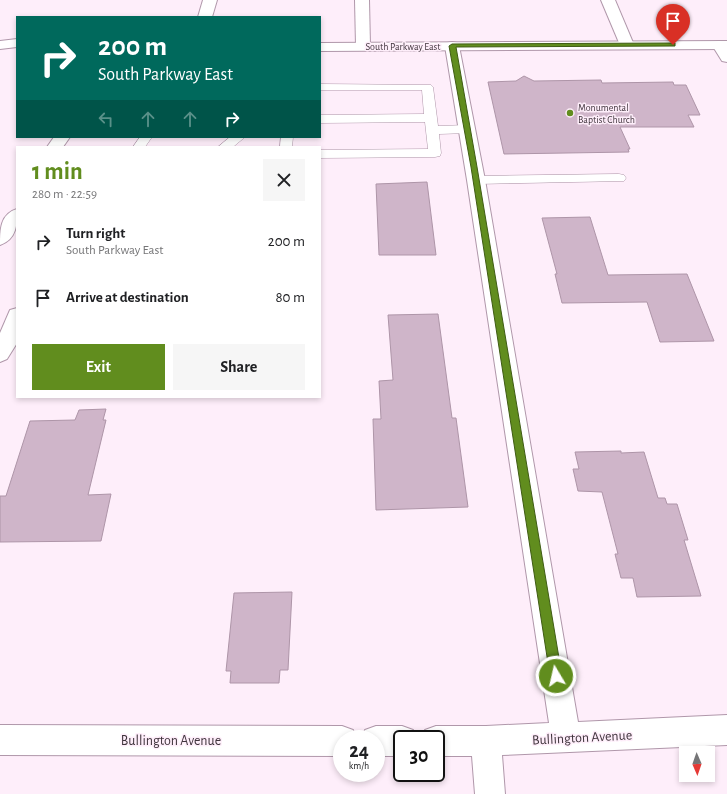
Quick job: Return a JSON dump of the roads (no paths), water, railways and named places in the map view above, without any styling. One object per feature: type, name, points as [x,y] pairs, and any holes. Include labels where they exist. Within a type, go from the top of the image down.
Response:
[{"type":"street","points":[[205,16],[210,0]]},
{"type":"street","points":[[362,0],[362,46]]},
{"type":"street","points":[[608,0],[627,45]]},
{"type":"street","points":[[0,47],[16,43]]},
{"type":"street","points":[[723,45],[727,58]]},
{"type":"street","name":"South Parkway East","points":[[321,46],[723,45]]},
{"type":"street","points":[[452,46],[468,129],[566,738]]},
{"type":"street","points":[[0,47],[16,49]]},
{"type":"street","points":[[0,238],[16,216]]},
{"type":"street","points":[[0,353],[5,347],[16,319]]},
{"type":"street","name":"Bullington Avenue","points":[[445,741],[566,738],[727,730]]},
{"type":"street","name":"Bullington Avenue","points":[[0,740],[333,741]]},
{"type":"street","points":[[486,741],[490,794]]},
{"type":"lane","points":[[321,88],[427,87],[435,153],[321,154]]},
{"type":"lane","points":[[321,119],[431,124],[468,129]]},
{"type":"lane","points":[[226,146],[238,138]]},
{"type":"lane","points":[[476,180],[619,178]]},
{"type":"place","name":"Monumental Baptist Church","points":[[570,113]]}]
